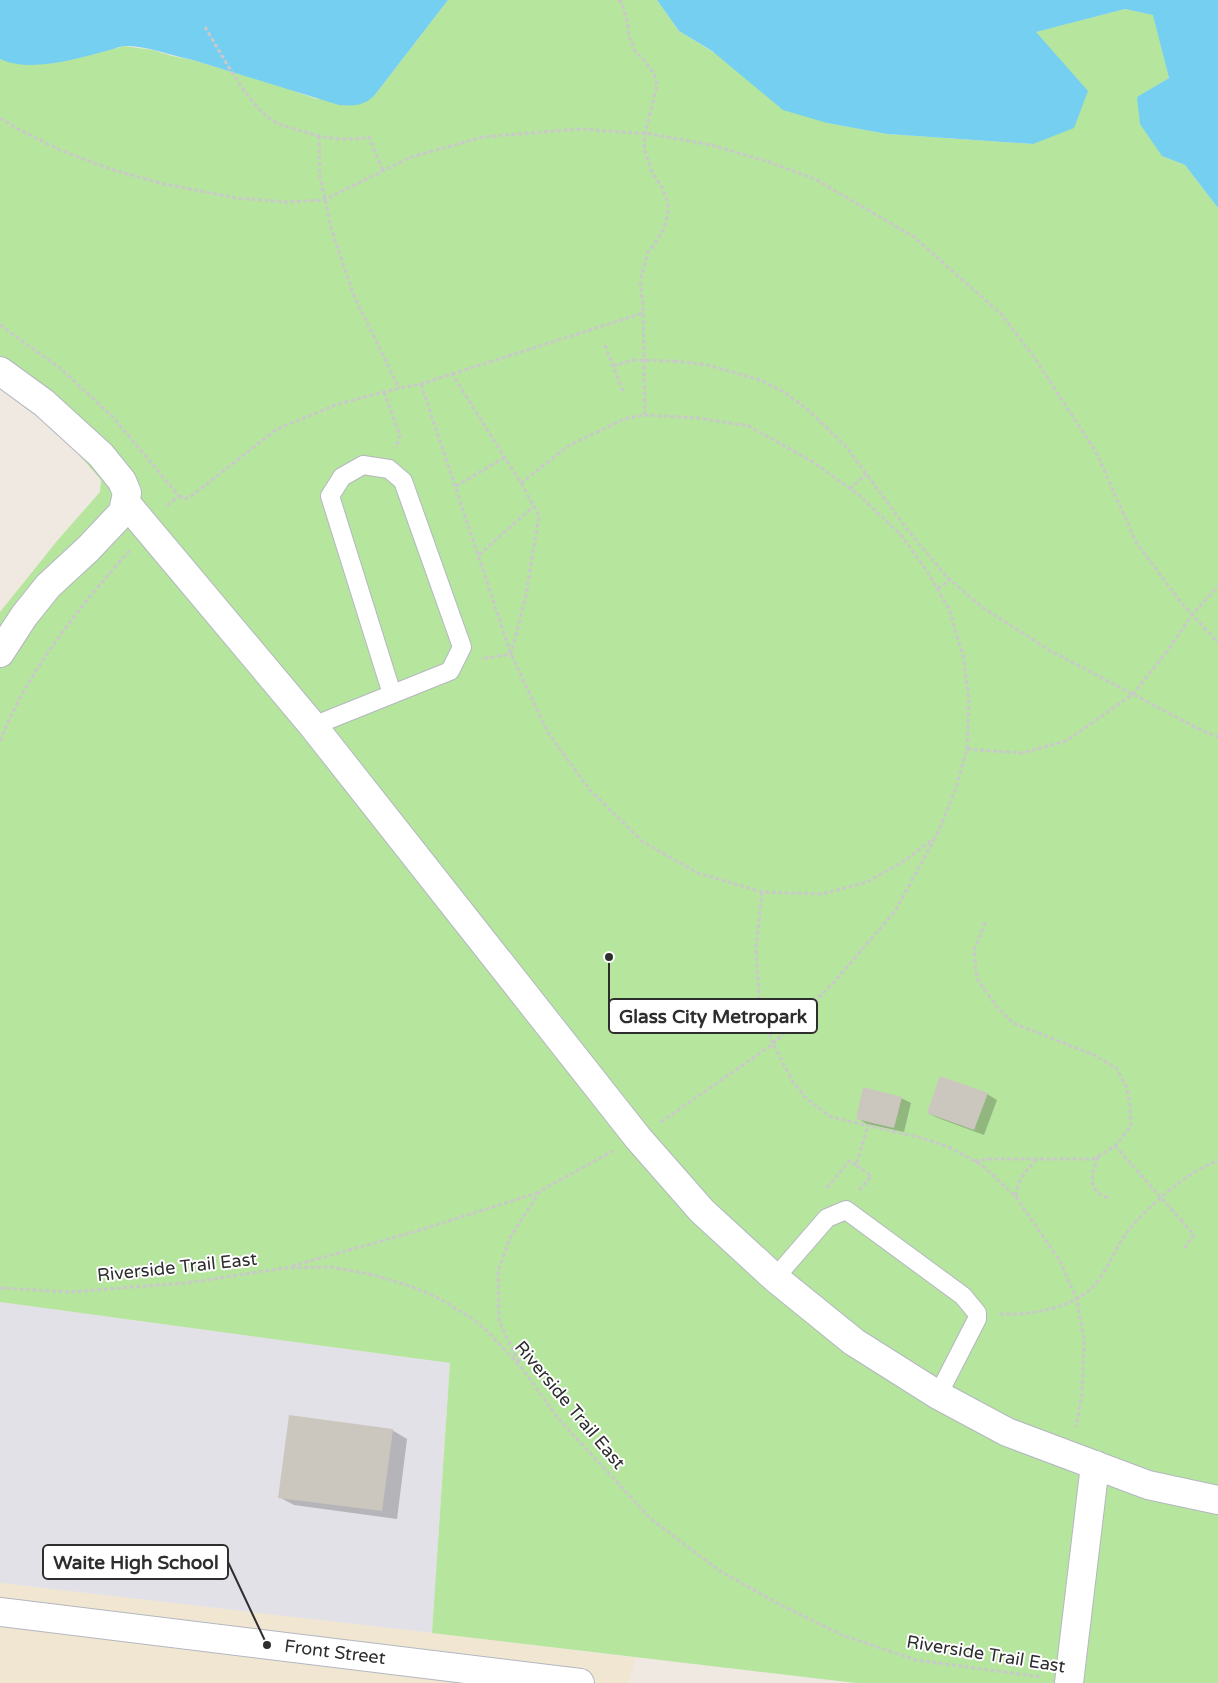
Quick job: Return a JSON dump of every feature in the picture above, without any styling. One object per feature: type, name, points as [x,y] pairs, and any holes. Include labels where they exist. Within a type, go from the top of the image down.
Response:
[{"type":"street","points":[[0,371],[44,403],[101,455],[122,481],[127,493],[123,512],[48,586],[24,616],[0,654]]},
{"type":"street","points":[[126,503],[313,726],[638,1138],[702,1211],[775,1278],[854,1342],[938,1395],[1007,1432],[1148,1485],[1218,1500]]},
{"type":"street","points":[[1069,1682],[1095,1465]]},
{"type":"street","name":"Front Street","points":[[0,1612],[580,1683]]},
{"type":"lane","points":[[313,726],[450,671],[462,647],[403,481],[389,469],[363,465],[342,477],[330,496],[392,694]]},
{"type":"lane","points":[[775,1278],[827,1218],[846,1210],[964,1296],[977,1313],[978,1320],[938,1395]]},
{"type":"path","points":[[618,0],[622,3],[627,20],[628,37],[635,51],[654,74],[657,85],[644,149],[652,172],[663,189],[668,203],[668,214],[663,230],[648,252],[640,281],[643,313],[645,415]]},
{"type":"path","points":[[205,27],[249,98],[270,119],[288,127],[319,136],[359,139],[369,137],[383,171]]},
{"type":"path","points":[[0,118],[18,129],[69,153],[110,169],[164,184],[236,198],[286,202],[324,200],[411,157],[483,137],[579,128],[646,134],[711,145],[769,162],[815,179],[914,237],[1001,314],[1034,357],[1096,452],[1136,542],[1180,601],[1218,643]]},
{"type":"path","points":[[319,136],[320,178],[332,231],[354,296],[399,388]]},
{"type":"path","points":[[179,496],[185,499],[190,497],[277,429],[338,404],[421,384],[643,313]]},
{"type":"path","points":[[605,345],[624,394]]},
{"type":"path","points":[[613,366],[633,360],[674,361],[708,365],[760,380],[784,392],[806,409],[844,444],[907,529],[950,579],[982,607],[1049,650],[1197,728],[1218,737]]},
{"type":"path","points":[[452,374],[521,483],[539,516],[526,595],[511,654]]},
{"type":"path","points":[[421,384],[511,654],[548,733],[590,790],[643,842],[698,873],[762,892],[822,894],[867,882],[904,861],[936,837]]},
{"type":"path","points":[[384,392],[400,436],[389,469]]},
{"type":"path","points":[[285,1268],[417,1231],[540,1191],[638,1138],[773,1044],[835,981],[895,910],[936,837],[956,788],[967,750],[969,699],[963,656],[949,609],[928,571],[901,535],[858,495],[813,462],[749,426],[698,418],[645,415],[624,420],[568,446],[521,483]]},
{"type":"path","points":[[456,486],[504,458]]},
{"type":"path","points":[[850,489],[866,474]]},
{"type":"path","points":[[479,555],[534,506]]},
{"type":"path","points":[[901,535],[907,529]]},
{"type":"path","points":[[938,589],[950,579]]},
{"type":"path","points":[[967,750],[1022,753],[1066,741],[1133,694],[1169,649],[1192,615],[1218,586]]},
{"type":"path","points":[[974,1161],[989,1159],[1093,1159],[1115,1146],[1130,1126],[1130,1106],[1127,1088],[1116,1068],[1094,1055],[1013,1023],[997,1007],[977,980],[974,950],[986,921]]},
{"type":"path","points":[[856,1165],[868,1125]]},
{"type":"path","points":[[1115,1146],[1194,1235],[1182,1250]]},
{"type":"path","points":[[1098,1156],[1092,1174],[1093,1187],[1101,1195],[1110,1199]]},
{"type":"path","points":[[1016,1196],[1020,1179],[1038,1159]]},
{"type":"path","points":[[827,1188],[849,1161],[871,1176],[852,1197],[846,1210]]},
{"type":"path","points":[[977,1313],[1016,1315],[1035,1312],[1077,1300],[1097,1282],[1127,1232],[1163,1196],[1187,1176],[1218,1161]]},
{"type":"path","points":[[521,1367],[500,1321],[498,1272],[511,1236],[540,1191]]},
{"type":"path","name":"Riverside Trail East","points":[[0,1288],[70,1292],[186,1283],[285,1268],[331,1266],[374,1274],[412,1287],[440,1299],[470,1317],[487,1331],[521,1367],[557,1416],[651,1519],[720,1571],[842,1635],[916,1660],[1069,1682]]},
{"type":"shaded area","points":[[0,1302],[450,1363],[432,1633],[0,1583]]},
{"type":"shaded area","points":[[0,1583],[636,1658],[628,1683],[0,1683]]},
{"type":"green space","points":[[448,0],[657,0],[679,31],[827,123],[887,134],[1033,144],[1035,32],[1125,9],[1154,15],[1169,78],[1138,97],[1162,156],[1185,165],[1218,208],[1218,1683],[856,1683],[432,1633],[450,1363],[0,1302],[0,612],[57,541],[100,492],[101,480],[75,450],[46,423],[0,387],[0,59],[27,65],[82,57],[124,46],[153,50],[193,60],[317,99],[374,96]]},
{"type":"water","points":[[0,0],[448,0],[374,96],[362,104],[339,105],[193,60],[133,46],[120,47],[81,58],[39,65],[12,63],[0,59]]},
{"type":"water","points":[[657,0],[1218,0],[1218,208],[1185,165],[1162,156],[1140,124],[1137,97],[1169,78],[1153,15],[1125,9],[1036,32],[1088,91],[1074,128],[1033,144],[887,134],[827,123],[783,110],[712,51],[679,31]]},
{"type":"building","points":[[940,1076],[988,1093],[974,1130],[927,1113]]},
{"type":"building","points":[[863,1087],[902,1097],[894,1128],[856,1119]]},
{"type":"building","points":[[289,1415],[393,1429],[382,1511],[278,1498]]},
{"type":"place","name":"Glass City Metropark","points":[[609,957]]},
{"type":"place","name":"Waite High School","points":[[267,1645]]}]
